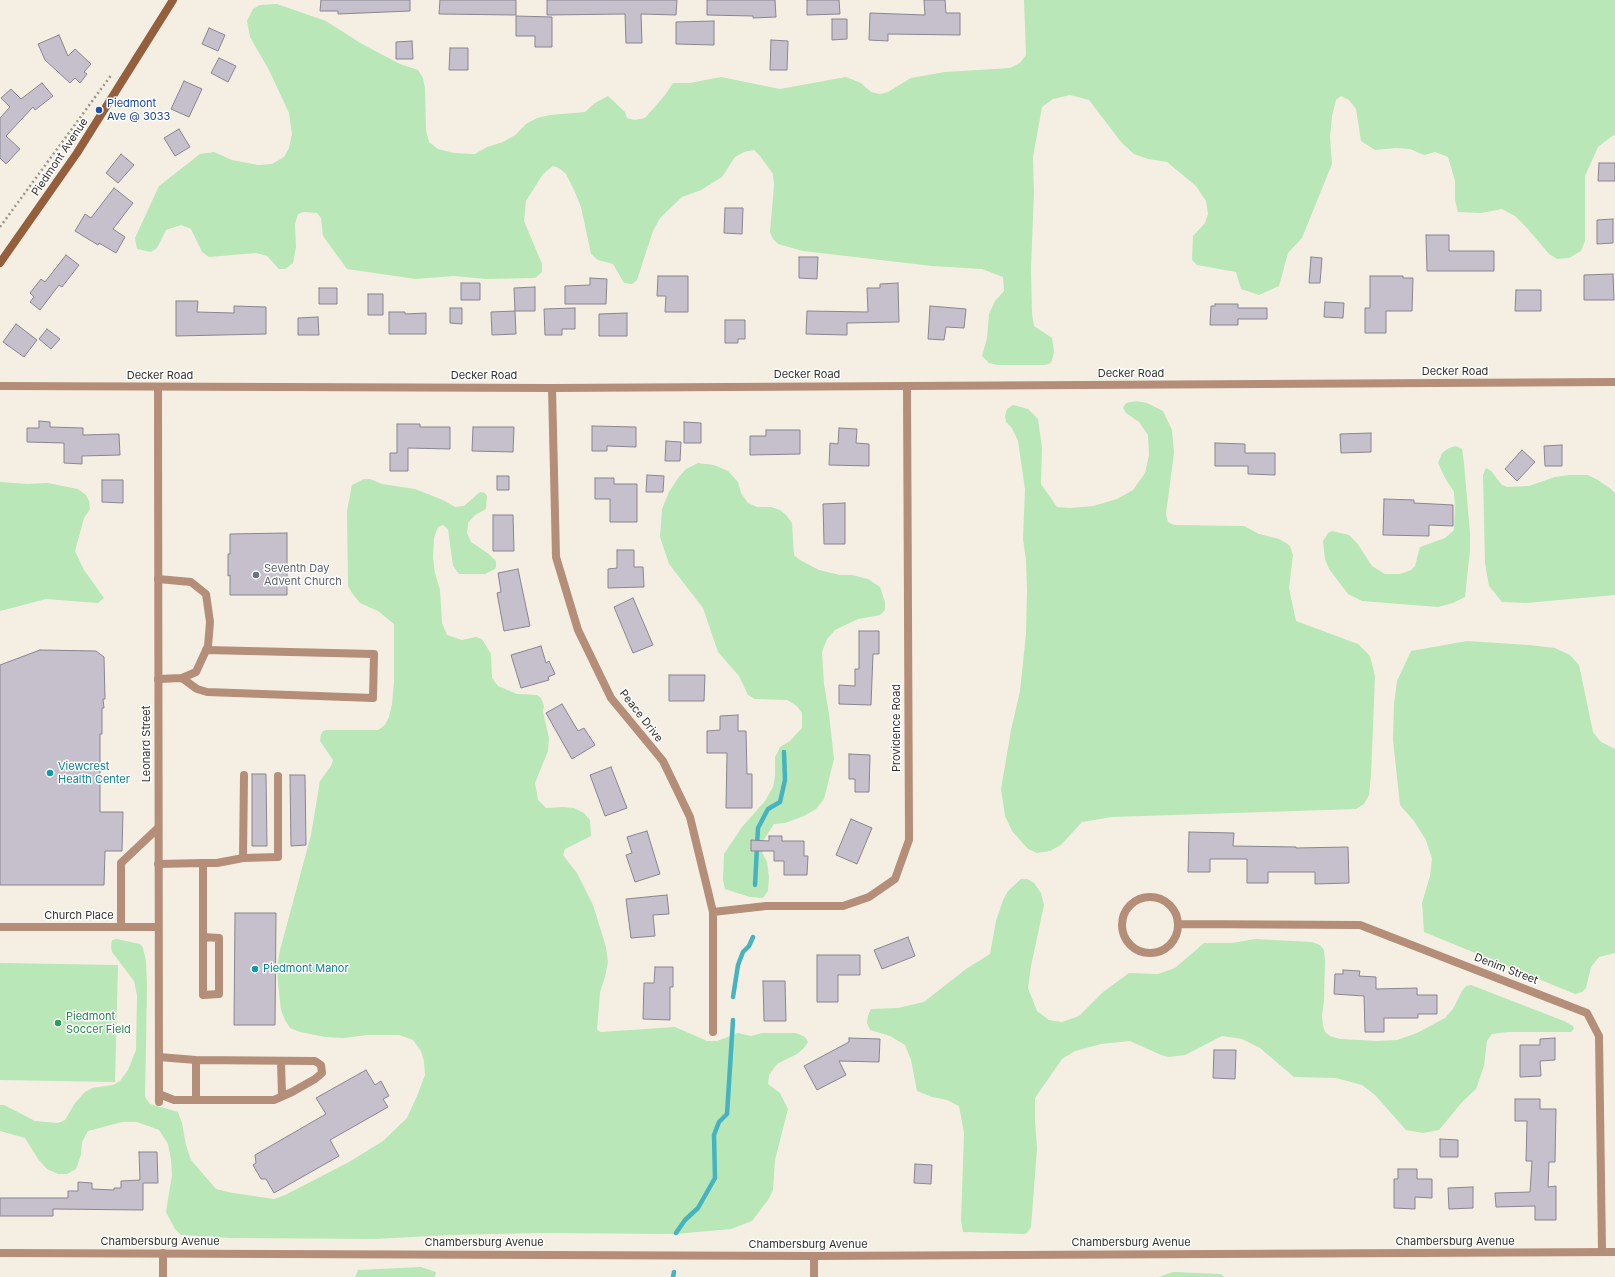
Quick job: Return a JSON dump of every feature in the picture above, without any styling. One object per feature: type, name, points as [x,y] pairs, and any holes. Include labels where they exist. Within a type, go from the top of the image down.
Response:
[{"type":"main road","name":"Piedmont Avenue","points":[[0,263],[77,153],[173,0]]},
{"type":"street","name":"Decker Road","points":[[0,386],[552,388],[1615,382]]},
{"type":"street","name":"Providence Road","points":[[713,912],[766,906],[843,906],[869,897],[895,879],[909,840],[907,386]]},
{"type":"street","name":"Leonard Street","points":[[158,387],[159,1098],[196,1100]]},
{"type":"street","name":"Peace Drive","points":[[552,388],[556,557],[576,623],[611,698],[663,761],[690,816],[713,912],[713,1032]]},
{"type":"street","points":[[158,579],[191,582],[206,594],[210,622],[208,646],[196,672],[182,678],[158,679]]},
{"type":"street","points":[[182,678],[198,689],[207,692],[373,698],[374,654],[206,650]]},
{"type":"street","points":[[243,858],[244,775]]},
{"type":"street","points":[[158,864],[217,863],[243,858],[278,857],[278,776]]},
{"type":"street","points":[[121,927],[121,863],[158,828]]},
{"type":"street","points":[[203,863],[203,937],[203,995],[220,994],[219,938],[203,937]]},
{"type":"street","points":[[1145,897],[1155,897],[1164,900],[1171,906],[1176,915],[1178,924],[1175,937],[1166,947],[1158,952],[1150,953],[1133,947],[1123,932],[1122,923],[1124,914],[1129,906],[1136,900],[1145,897]]},
{"type":"street","name":"Denim Street","points":[[1178,924],[1360,925],[1587,1012],[1599,1036],[1602,1252]]},
{"type":"street","name":"Church Place","points":[[0,927],[158,927]]},
{"type":"street","points":[[159,1057],[196,1060],[316,1061],[321,1066],[322,1073],[316,1079],[274,1100],[196,1100],[196,1060]]},
{"type":"street","points":[[282,1061],[282,1096]]},
{"type":"street","name":"Chambersburg Avenue","points":[[0,1253],[814,1256],[1615,1252]]},
{"type":"street","points":[[162,1277],[163,1253]]},
{"type":"street","points":[[814,1256],[814,1277]]},
{"type":"path","points":[[0,227],[114,72]]},
{"type":"green space","points":[[1024,0],[1615,0],[1615,135],[1598,147],[1585,176],[1585,241],[1581,251],[1569,258],[1557,259],[1549,254],[1515,216],[1502,209],[1481,213],[1458,212],[1455,200],[1455,181],[1448,157],[1435,152],[1424,155],[1410,149],[1396,148],[1375,150],[1361,141],[1356,109],[1349,100],[1341,96],[1336,100],[1332,116],[1330,137],[1332,164],[1302,238],[1288,253],[1279,286],[1259,295],[1241,289],[1236,272],[1197,265],[1192,260],[1193,236],[1205,223],[1208,214],[1206,201],[1196,186],[1167,162],[1148,159],[1134,154],[1121,142],[1089,100],[1070,95],[1053,99],[1042,107],[1033,157],[1034,193],[1031,268],[1032,314],[1034,326],[1052,338],[1054,351],[1052,361],[1049,364],[1044,365],[997,365],[989,363],[982,356],[987,338],[989,314],[995,301],[1004,291],[1003,277],[982,269],[932,266],[803,251],[778,244],[773,239],[770,232],[774,185],[773,174],[754,150],[744,152],[735,157],[722,177],[701,190],[682,197],[660,218],[653,231],[637,280],[632,284],[624,283],[613,264],[598,260],[591,254],[581,207],[574,190],[566,174],[559,168],[553,166],[543,174],[526,201],[524,221],[542,264],[542,272],[535,278],[486,279],[454,276],[416,279],[347,269],[323,236],[321,218],[317,213],[304,212],[298,214],[295,224],[296,247],[293,263],[285,269],[279,269],[267,256],[256,253],[209,257],[202,252],[191,229],[181,225],[166,230],[157,248],[151,252],[137,249],[135,238],[159,186],[200,154],[214,152],[232,160],[258,165],[272,164],[284,157],[289,148],[292,134],[289,113],[269,70],[250,37],[247,21],[253,9],[260,5],[277,4],[326,21],[362,44],[400,64],[418,70],[423,78],[425,88],[426,130],[429,142],[438,149],[454,153],[475,154],[487,147],[503,142],[515,135],[526,124],[537,118],[550,115],[585,112],[595,103],[608,96],[625,112],[627,118],[635,120],[645,118],[665,95],[673,83],[690,83],[721,77],[780,89],[846,77],[861,83],[871,92],[880,94],[888,92],[911,78],[945,72],[1010,68],[1020,63],[1026,55]]},
{"type":"green space","points":[[1136,401],[1147,403],[1163,411],[1172,430],[1174,453],[1166,514],[1168,522],[1174,525],[1244,526],[1259,534],[1279,539],[1286,543],[1290,546],[1293,555],[1289,588],[1296,621],[1358,644],[1370,656],[1375,676],[1371,775],[1369,795],[1364,804],[1356,809],[1112,817],[1082,822],[1061,845],[1050,851],[1037,853],[1028,849],[1012,831],[1005,816],[1001,789],[1011,730],[1020,691],[1026,634],[1027,591],[1026,560],[1023,539],[1025,489],[1018,441],[1012,428],[1006,422],[1005,416],[1007,409],[1013,405],[1028,409],[1038,419],[1042,448],[1041,484],[1057,507],[1070,508],[1093,506],[1117,499],[1133,490],[1145,473],[1149,455],[1148,435],[1139,422],[1126,413],[1123,408],[1126,403]]},
{"type":"green space","points":[[1456,446],[1462,449],[1470,533],[1470,550],[1465,597],[1453,603],[1438,607],[1362,601],[1348,594],[1329,569],[1325,559],[1323,541],[1328,533],[1332,531],[1349,535],[1357,543],[1372,566],[1385,574],[1400,574],[1411,570],[1415,566],[1420,547],[1445,538],[1454,530],[1454,492],[1438,463],[1442,453],[1449,448]]},
{"type":"green space","points":[[698,463],[714,465],[728,471],[738,482],[741,493],[748,503],[757,507],[771,507],[780,510],[786,515],[792,523],[794,555],[800,560],[819,570],[868,579],[880,587],[885,602],[885,610],[880,615],[858,619],[835,630],[827,639],[822,652],[824,684],[834,759],[824,799],[816,809],[804,816],[785,823],[774,824],[763,841],[762,852],[767,862],[769,877],[768,891],[763,898],[750,897],[725,889],[723,880],[724,854],[742,827],[765,801],[773,787],[775,776],[775,757],[780,747],[790,741],[802,728],[802,713],[797,706],[787,700],[755,699],[748,695],[739,676],[718,652],[703,608],[669,564],[660,537],[662,509],[669,492],[678,478],[686,469]]},
{"type":"green space","points":[[1486,468],[1491,471],[1502,485],[1507,487],[1529,486],[1555,477],[1588,475],[1611,489],[1615,493],[1615,595],[1526,603],[1502,602],[1489,586],[1485,563],[1483,475]]},
{"type":"green space","points":[[364,479],[370,479],[382,484],[415,489],[443,500],[455,507],[464,506],[480,492],[485,493],[487,496],[486,509],[475,515],[468,523],[467,533],[471,542],[489,554],[496,561],[495,569],[485,574],[459,574],[453,566],[448,529],[443,525],[438,527],[434,538],[433,558],[435,573],[440,590],[442,623],[447,635],[462,640],[476,637],[482,639],[491,654],[492,678],[498,686],[517,694],[537,695],[541,698],[544,706],[543,712],[549,738],[548,751],[535,783],[538,800],[546,808],[574,808],[584,813],[590,820],[591,836],[565,849],[563,855],[577,873],[593,905],[606,947],[608,962],[600,992],[597,1030],[601,1032],[675,1027],[707,1041],[717,1041],[738,1033],[751,1036],[762,1033],[796,1033],[805,1037],[808,1042],[797,1054],[777,1064],[769,1075],[768,1084],[780,1093],[788,1109],[775,1160],[773,1190],[768,1200],[752,1221],[731,1229],[675,1234],[540,1233],[450,1235],[375,1239],[231,1238],[181,1235],[175,1229],[166,1212],[172,1175],[171,1160],[168,1144],[159,1130],[137,1122],[122,1122],[88,1131],[82,1142],[81,1155],[76,1169],[67,1174],[58,1174],[47,1169],[38,1159],[25,1138],[0,1131],[0,1105],[4,1105],[35,1121],[58,1123],[65,1120],[75,1103],[85,1092],[92,1088],[113,1085],[120,1081],[128,1070],[136,1050],[137,995],[134,981],[112,952],[112,940],[117,939],[140,944],[143,948],[146,961],[145,1097],[150,1104],[178,1112],[191,1160],[216,1189],[274,1199],[285,1195],[349,1162],[383,1141],[407,1118],[425,1075],[424,1061],[421,1051],[413,1040],[399,1035],[367,1035],[344,1038],[325,1037],[300,1032],[290,1028],[281,1010],[278,983],[277,967],[280,950],[311,835],[320,781],[331,766],[333,760],[320,741],[321,734],[323,731],[327,730],[378,730],[385,725],[389,717],[392,704],[394,682],[394,624],[378,611],[360,603],[348,586],[347,511],[352,485]]},
{"type":"green space","points":[[0,482],[28,484],[48,483],[78,489],[86,495],[89,501],[90,509],[84,518],[75,551],[84,570],[104,598],[98,603],[46,599],[0,611]]},
{"type":"green space","points":[[1467,641],[1555,648],[1570,655],[1579,665],[1593,732],[1601,742],[1615,749],[1615,953],[1599,957],[1591,967],[1586,988],[1582,992],[1575,994],[1424,932],[1422,903],[1430,876],[1432,859],[1426,840],[1414,821],[1400,805],[1393,740],[1394,704],[1397,681],[1411,651]]},
{"type":"green space","points":[[1021,879],[1027,879],[1034,883],[1041,893],[1044,905],[1031,966],[1028,988],[1037,1011],[1049,1020],[1062,1022],[1079,1016],[1103,992],[1129,973],[1158,974],[1175,968],[1204,943],[1232,943],[1255,939],[1312,942],[1320,945],[1324,950],[1325,960],[1322,1016],[1323,1026],[1325,1032],[1330,1036],[1340,1039],[1376,1041],[1397,1040],[1417,1033],[1445,1018],[1453,1009],[1462,991],[1466,986],[1471,985],[1564,1021],[1573,1026],[1574,1029],[1571,1032],[1508,1032],[1492,1034],[1487,1041],[1484,1066],[1476,1089],[1463,1101],[1439,1130],[1423,1133],[1406,1130],[1375,1095],[1362,1085],[1336,1078],[1294,1077],[1260,1048],[1242,1039],[1222,1036],[1185,1055],[1169,1057],[1130,1041],[1101,1044],[1075,1051],[1062,1059],[1035,1098],[1037,1149],[1031,1227],[1028,1232],[1025,1234],[963,1232],[961,1221],[964,1133],[959,1106],[947,1100],[932,1097],[917,1091],[911,1060],[905,1045],[890,1036],[870,1030],[867,1023],[868,1015],[871,1009],[898,1008],[924,1002],[966,969],[990,954],[996,921],[1003,900],[1008,891]]},
{"type":"green space","name":"Piedmont Soccer Field","points":[[0,963],[118,965],[115,1082],[0,1080]]},
{"type":"green space","points":[[421,1267],[436,1272],[435,1277],[355,1277],[358,1270]]},
{"type":"green space","points":[[1173,1272],[1221,1274],[1224,1277],[1158,1277]]},
{"type":"building","points":[[321,0],[410,0],[410,11],[338,14],[338,11],[320,11]]},
{"type":"building","points":[[440,0],[516,0],[516,15],[439,14]]},
{"type":"building","points":[[547,0],[677,0],[676,15],[641,14],[642,43],[626,43],[625,14],[547,15]]},
{"type":"building","points":[[707,0],[775,0],[776,17],[753,18],[753,16],[707,15]]},
{"type":"building","points":[[807,0],[839,0],[840,14],[807,15]]},
{"type":"building","points":[[924,0],[945,0],[946,13],[960,13],[960,35],[888,34],[888,41],[869,40],[870,13],[925,15]]},
{"type":"building","points":[[516,16],[552,17],[552,47],[535,47],[535,36],[516,36]]},
{"type":"building","points":[[832,19],[847,19],[847,39],[832,40]]},
{"type":"building","points":[[714,21],[714,45],[676,44],[676,22]]},
{"type":"building","points":[[209,28],[225,35],[218,51],[202,44]]},
{"type":"building","points":[[59,35],[68,56],[75,49],[91,64],[84,72],[87,74],[80,83],[75,78],[70,83],[45,60],[38,44]]},
{"type":"building","points":[[771,40],[788,41],[787,70],[770,70]]},
{"type":"building","points":[[412,41],[413,59],[396,59],[396,42]]},
{"type":"building","points":[[450,48],[468,48],[468,70],[449,70]]},
{"type":"building","points":[[219,58],[236,66],[228,82],[211,73]]},
{"type":"building","points":[[184,81],[202,89],[189,117],[171,109]]},
{"type":"building","points":[[42,83],[53,96],[35,110],[33,107],[6,136],[20,149],[6,164],[0,158],[0,118],[10,107],[1,98],[11,89],[21,99]]},
{"type":"building","points":[[179,129],[190,147],[175,156],[164,138]]},
{"type":"building","points":[[121,154],[134,165],[118,183],[106,173]]},
{"type":"building","points":[[1599,163],[1615,163],[1615,181],[1598,181]]},
{"type":"building","points":[[114,188],[133,203],[113,229],[125,237],[116,253],[99,243],[98,245],[75,231],[85,214],[91,218]]},
{"type":"building","points":[[725,208],[743,208],[742,234],[724,233]]},
{"type":"building","points":[[1613,219],[1613,243],[1597,244],[1597,220]]},
{"type":"building","points":[[1426,235],[1449,235],[1449,251],[1494,251],[1494,271],[1427,271]]},
{"type":"building","points":[[66,255],[79,265],[62,287],[59,285],[40,310],[30,302],[34,297],[30,293],[41,279],[45,282]]},
{"type":"building","points":[[799,257],[818,257],[817,279],[799,278]]},
{"type":"building","points":[[1311,257],[1322,258],[1320,283],[1309,283]]},
{"type":"building","points":[[1613,274],[1614,300],[1584,300],[1584,275]]},
{"type":"building","points":[[658,276],[688,276],[688,312],[665,312],[666,296],[657,296]]},
{"type":"building","points":[[1370,276],[1403,276],[1403,278],[1413,278],[1412,311],[1386,311],[1386,333],[1365,333],[1365,308],[1370,308]]},
{"type":"building","points":[[590,278],[607,279],[606,304],[565,304],[565,286],[590,285]]},
{"type":"building","points":[[461,283],[480,283],[480,300],[461,300]]},
{"type":"building","points":[[898,283],[899,322],[847,323],[847,335],[806,334],[807,311],[868,312],[867,288],[880,288],[880,284]]},
{"type":"building","points":[[535,287],[535,311],[515,311],[514,288]]},
{"type":"building","points":[[319,288],[337,288],[337,304],[319,304]]},
{"type":"building","points":[[1516,290],[1541,290],[1541,311],[1515,311]]},
{"type":"building","points":[[368,294],[383,294],[383,315],[368,315]]},
{"type":"building","points":[[176,301],[198,301],[197,312],[234,313],[234,306],[266,307],[266,334],[176,336]]},
{"type":"building","points":[[1325,302],[1344,303],[1343,318],[1324,317]]},
{"type":"building","points":[[1215,304],[1238,304],[1238,308],[1267,308],[1267,319],[1238,319],[1238,325],[1210,325],[1211,306],[1215,306]]},
{"type":"building","points":[[930,306],[966,309],[964,328],[946,327],[944,340],[928,339]]},
{"type":"building","points":[[450,308],[462,308],[462,324],[450,323]]},
{"type":"building","points":[[575,308],[575,329],[562,329],[562,335],[545,335],[544,309]]},
{"type":"building","points":[[515,311],[516,334],[492,335],[491,312]]},
{"type":"building","points":[[389,312],[405,312],[405,314],[426,313],[426,334],[389,334]]},
{"type":"building","points":[[627,313],[627,336],[599,336],[599,314]]},
{"type":"building","points":[[318,317],[319,335],[298,335],[298,318]]},
{"type":"building","points":[[725,320],[745,320],[745,339],[738,339],[738,343],[725,343]]},
{"type":"building","points":[[16,324],[37,340],[24,357],[3,342]]},
{"type":"building","points":[[47,329],[60,339],[51,349],[39,339]]},
{"type":"building","points":[[39,421],[50,422],[50,427],[83,428],[83,435],[119,434],[120,455],[82,456],[82,464],[64,463],[64,443],[27,442],[27,428],[39,428]]},
{"type":"building","points":[[684,422],[701,423],[701,443],[684,443]]},
{"type":"building","points":[[397,424],[420,424],[420,427],[450,427],[450,449],[408,448],[408,471],[390,471],[390,453],[397,453]]},
{"type":"building","points":[[592,426],[636,427],[636,447],[607,446],[607,451],[592,451]]},
{"type":"building","points":[[473,427],[514,427],[513,452],[472,451]]},
{"type":"building","points":[[839,428],[857,429],[856,443],[869,444],[869,466],[829,465],[830,443],[838,444]]},
{"type":"building","points":[[766,430],[800,430],[800,454],[750,455],[750,436],[766,436]]},
{"type":"building","points":[[1371,433],[1371,452],[1341,453],[1340,434]]},
{"type":"building","points":[[666,441],[681,442],[680,461],[665,461]]},
{"type":"building","points":[[1215,443],[1245,444],[1245,453],[1275,453],[1275,475],[1248,474],[1248,466],[1215,466]]},
{"type":"building","points":[[1562,445],[1562,466],[1545,466],[1544,446]]},
{"type":"building","points":[[1522,450],[1535,462],[1517,481],[1505,469]]},
{"type":"building","points":[[647,475],[664,476],[663,492],[646,492]]},
{"type":"building","points":[[497,476],[509,476],[509,490],[497,490]]},
{"type":"building","points":[[595,478],[614,478],[614,484],[637,484],[637,522],[610,522],[610,499],[595,499]]},
{"type":"building","points":[[102,480],[123,480],[123,503],[102,502]]},
{"type":"building","points":[[1384,499],[1414,500],[1414,503],[1453,505],[1453,526],[1429,525],[1429,536],[1383,535]]},
{"type":"building","points":[[845,503],[845,544],[824,544],[823,504]]},
{"type":"building","points":[[493,515],[513,515],[514,551],[493,551]]},
{"type":"building","points":[[287,533],[287,595],[230,595],[228,554],[230,554],[230,534]]},
{"type":"building","points":[[617,550],[634,550],[634,567],[643,567],[644,587],[608,588],[608,569],[617,568]]},
{"type":"building","points":[[518,569],[530,626],[504,631],[497,593],[501,592],[498,573]]},
{"type":"building","points":[[633,598],[653,645],[633,653],[614,607]]},
{"type":"building","points":[[859,631],[879,631],[879,654],[873,654],[871,705],[839,704],[839,685],[855,686],[855,669],[859,669]]},
{"type":"building","points":[[541,646],[546,663],[549,661],[555,674],[548,677],[549,680],[521,688],[511,655]]},
{"type":"building","name":"Viewcrest Health Center","points":[[40,650],[96,651],[104,657],[105,699],[103,699],[104,708],[102,708],[102,734],[100,734],[100,812],[123,812],[122,851],[105,851],[104,885],[0,885],[0,665]]},
{"type":"building","points":[[669,675],[705,675],[704,701],[669,701]]},
{"type":"building","points":[[562,704],[578,731],[584,728],[595,745],[572,759],[546,713]]},
{"type":"building","points":[[738,715],[738,731],[746,731],[747,774],[752,774],[752,808],[726,808],[727,753],[707,753],[707,731],[720,730],[720,716]]},
{"type":"building","points":[[849,754],[870,755],[869,792],[855,792],[855,779],[849,779]]},
{"type":"building","points":[[611,767],[627,808],[605,816],[590,775]]},
{"type":"building","points":[[252,774],[266,774],[267,846],[252,846]]},
{"type":"building","points":[[290,775],[305,775],[306,845],[291,846]]},
{"type":"building","points":[[851,819],[872,828],[857,864],[836,855]]},
{"type":"building","points":[[647,831],[660,874],[635,882],[626,855],[632,853],[627,837]]},
{"type":"building","points":[[1189,832],[1234,833],[1233,846],[1296,848],[1348,847],[1349,883],[1315,884],[1315,872],[1268,872],[1268,883],[1247,883],[1247,859],[1210,859],[1210,872],[1188,872]]},
{"type":"building","points":[[769,836],[782,836],[782,841],[804,841],[804,856],[808,856],[807,875],[784,875],[784,861],[774,861],[774,851],[751,851],[751,840],[769,841]]},
{"type":"building","points":[[667,895],[669,914],[653,915],[655,936],[631,938],[626,899]]},
{"type":"building","name":"Piedmont Manor","points":[[235,913],[276,913],[275,1025],[234,1025]]},
{"type":"building","points":[[908,937],[915,956],[882,969],[874,950]]},
{"type":"building","points":[[817,955],[860,955],[860,975],[838,975],[838,1002],[817,1002]]},
{"type":"building","points":[[655,967],[673,967],[673,987],[670,987],[670,1020],[643,1019],[644,983],[654,983]]},
{"type":"building","points":[[1343,970],[1360,971],[1359,976],[1376,977],[1376,989],[1417,988],[1417,995],[1437,995],[1437,1014],[1418,1014],[1418,1018],[1384,1018],[1384,1032],[1365,1032],[1364,996],[1334,994],[1335,974],[1343,974]]},
{"type":"building","points":[[763,981],[785,981],[786,1021],[764,1021]]},
{"type":"building","points":[[849,1038],[880,1039],[879,1062],[839,1061],[846,1075],[817,1090],[804,1066],[849,1042]]},
{"type":"building","points":[[1555,1038],[1555,1060],[1540,1061],[1541,1076],[1520,1077],[1520,1045],[1540,1045],[1540,1039]]},
{"type":"building","points":[[1214,1050],[1236,1050],[1235,1079],[1213,1078]]},
{"type":"building","points":[[366,1070],[375,1085],[381,1081],[389,1096],[383,1099],[388,1107],[330,1140],[339,1156],[274,1193],[266,1179],[261,1179],[253,1165],[256,1163],[255,1155],[326,1114],[316,1098]]},
{"type":"building","points":[[1515,1099],[1540,1099],[1540,1109],[1556,1109],[1555,1162],[1549,1162],[1548,1187],[1556,1186],[1556,1220],[1535,1220],[1535,1206],[1496,1207],[1495,1193],[1530,1192],[1532,1161],[1526,1161],[1527,1121],[1515,1121]]},
{"type":"building","points":[[1440,1139],[1458,1140],[1458,1157],[1440,1157]]},
{"type":"building","points":[[139,1152],[157,1152],[158,1183],[143,1183],[143,1210],[53,1209],[53,1216],[0,1216],[0,1198],[68,1198],[68,1191],[78,1191],[78,1182],[92,1183],[92,1189],[114,1190],[114,1188],[121,1188],[121,1181],[140,1180]]},
{"type":"building","points":[[915,1164],[932,1165],[931,1184],[914,1183]]},
{"type":"building","points":[[1398,1169],[1417,1169],[1417,1179],[1432,1179],[1432,1198],[1415,1197],[1415,1209],[1394,1208],[1394,1179],[1398,1179]]},
{"type":"building","points":[[1473,1187],[1473,1208],[1449,1209],[1448,1188]]},
{"type":"waterway","points":[[755,885],[758,828],[768,809],[780,802],[785,780],[784,752]]},
{"type":"waterway","points":[[733,997],[738,965],[743,952],[749,946],[753,937]]},
{"type":"waterway","points":[[676,1233],[685,1220],[698,1208],[715,1178],[714,1135],[719,1122],[727,1114],[733,1020]]},
{"type":"waterway","points":[[673,1277],[674,1272]]},
{"type":"place","name":"Piedmont Ave @ 3033","points":[[99,110]]},
{"type":"place","name":"Seventh Day Advent Church","points":[[256,575]]},
{"type":"place","name":"Viewcrest Health Center","points":[[50,773]]},
{"type":"place","name":"Piedmont Manor","points":[[255,969]]},
{"type":"place","name":"Piedmont Soccer Field","points":[[58,1023]]}]
